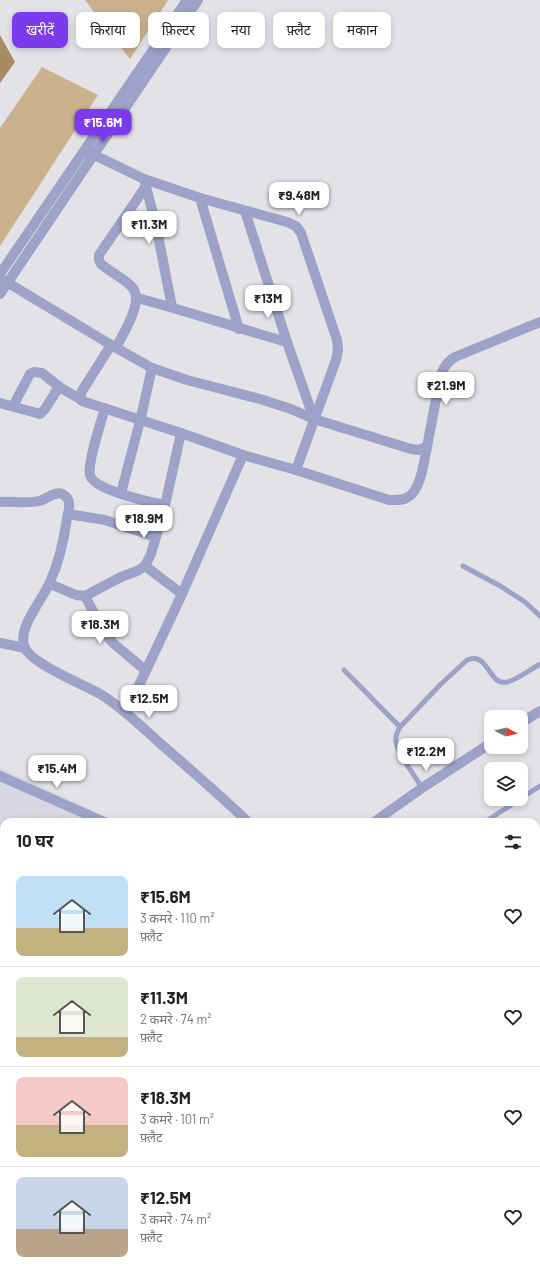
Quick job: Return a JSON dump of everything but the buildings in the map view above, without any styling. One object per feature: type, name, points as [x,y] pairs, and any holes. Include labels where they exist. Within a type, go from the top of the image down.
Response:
[{"type":"street","points":[[0,294],[4,281],[89,153],[187,0]]},
{"type":"street","points":[[0,274],[89,153],[198,0]]},
{"type":"street","points":[[89,153],[145,183],[287,222],[296,226],[302,233],[337,340],[338,350],[336,360],[296,470]]},
{"type":"street","points":[[80,399],[82,391],[113,347],[133,314],[137,298],[136,291],[130,284],[101,264],[99,255],[145,183]]},
{"type":"street","points":[[145,183],[157,232],[172,307]]},
{"type":"street","points":[[200,198],[238,329]]},
{"type":"street","points":[[245,211],[287,342],[314,419]]},
{"type":"street","points":[[4,281],[113,347],[152,368],[187,380],[260,399],[291,409],[314,419],[411,449],[418,450],[427,447]]},
{"type":"street","points":[[137,298],[172,307],[238,329],[287,342]]},
{"type":"street","points":[[13,406],[30,374],[34,372],[42,373],[82,401],[244,455],[389,500],[399,500],[409,497],[417,487],[422,473],[443,368],[455,357],[540,322]]},
{"type":"street","points":[[121,493],[152,368]]},
{"type":"street","points":[[0,403],[40,414],[57,390],[62,388]]},
{"type":"street","points":[[105,408],[91,459],[89,469],[90,476],[94,482],[102,487],[138,499],[165,505]]},
{"type":"street","points":[[50,584],[76,595],[85,596],[145,566],[151,554],[165,505],[181,433]]},
{"type":"street","points":[[126,713],[182,594],[244,455]]},
{"type":"street","points":[[0,502],[40,501],[54,494],[60,494],[68,498],[69,503],[65,532],[57,563],[50,584],[29,617],[23,639],[25,648],[32,657],[42,664],[102,696],[126,713],[244,818]]},
{"type":"street","points":[[68,514],[105,520],[156,537]]},
{"type":"street","points":[[145,566],[182,594]]},
{"type":"street","points":[[85,596],[104,632],[113,643],[145,670]]},
{"type":"street","points":[[0,643],[25,648]]},
{"type":"street","points":[[528,719],[540,711]]},
{"type":"street","points":[[380,818],[484,748]]},
{"type":"street","points":[[0,776],[95,818]]},
{"type":"lane","points":[[463,566],[502,587],[525,602],[540,616]]},
{"type":"lane","points":[[422,788],[400,751],[396,741],[396,734],[400,727],[441,684],[467,660],[472,658],[478,659],[499,682],[506,683],[540,664]]},
{"type":"lane","points":[[344,670],[400,727]]},
{"type":"lane","points":[[528,794],[540,786]]},
{"type":"lane","points":[[491,818],[510,806]]},
{"type":"shaded area","points":[[85,0],[168,0],[160,12],[148,12],[148,31],[140,43],[140,12],[94,12]]},
{"type":"shaded area","points":[[0,35],[15,62],[0,83]]},
{"type":"shaded area","points":[[122,48],[137,48],[130,59]]},
{"type":"shaded area","points":[[42,67],[98,95],[0,246],[0,128]]},
{"type":"shaded area","points":[[0,768],[109,818],[0,818]]}]
